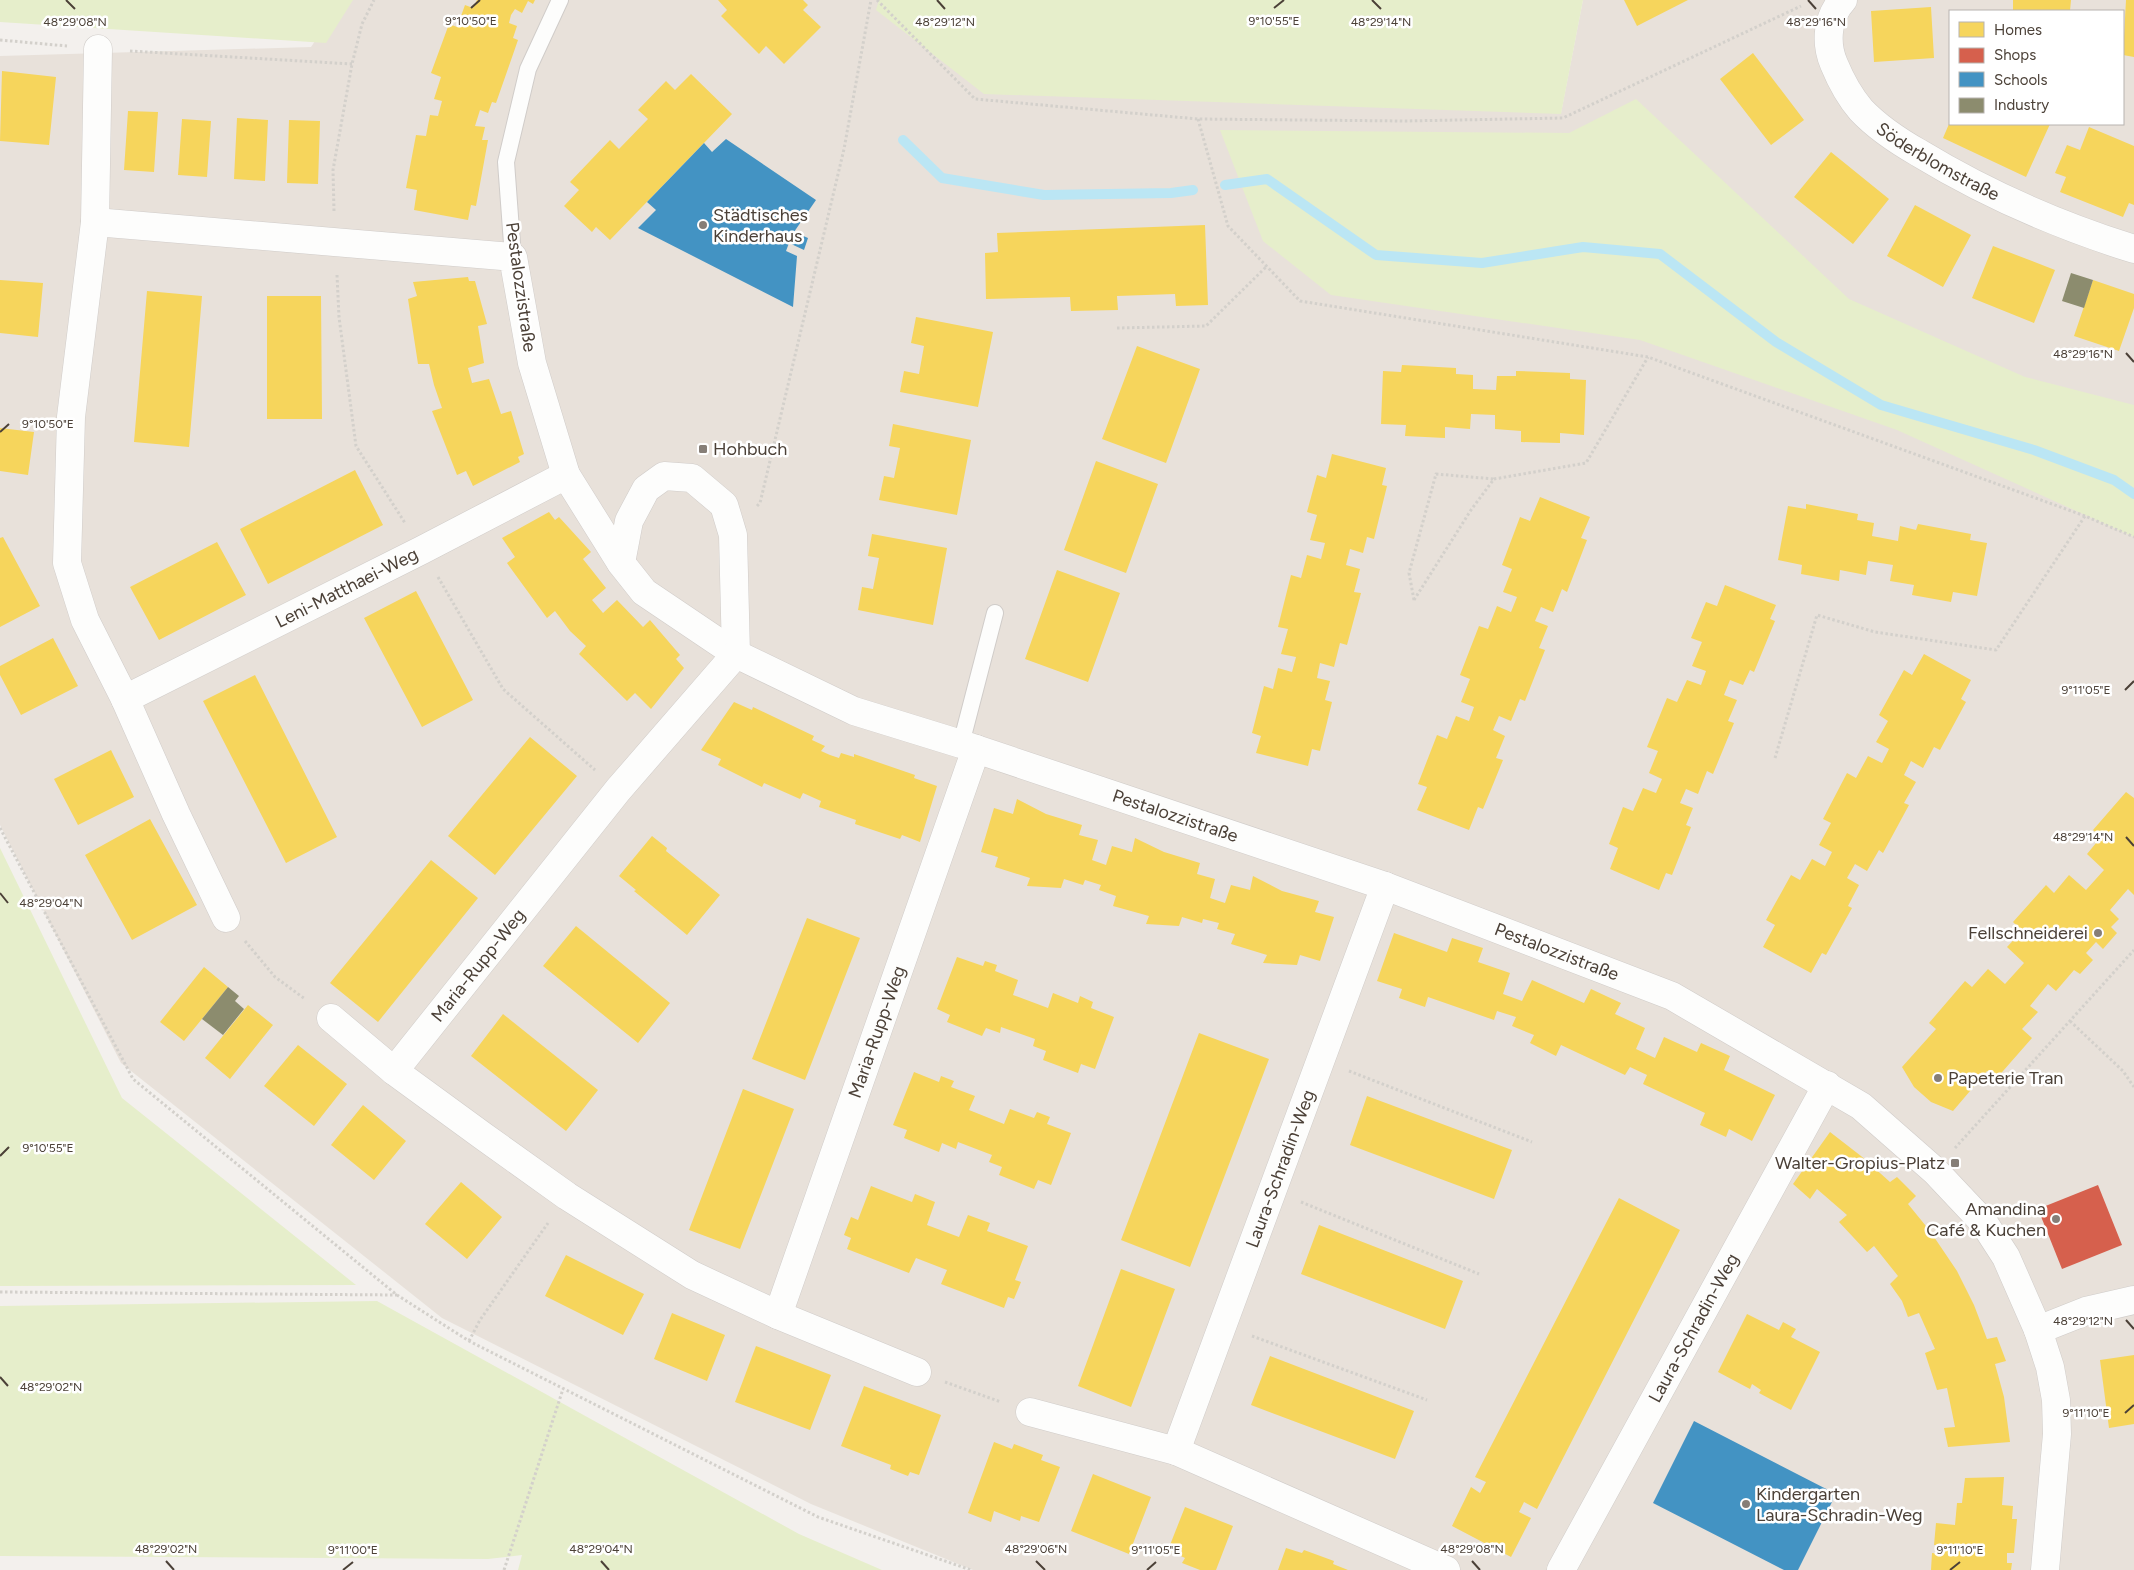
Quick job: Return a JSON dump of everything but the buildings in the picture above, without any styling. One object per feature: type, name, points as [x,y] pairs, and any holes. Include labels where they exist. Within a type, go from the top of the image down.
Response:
[{"type":"street","name":"Söderblomstraße","points":[[1840,3],[1829,29],[1828,44],[1832,58],[1854,100],[1883,130],[1949,171],[2052,218],[2134,249]]},
{"type":"street","points":[[98,49],[95,222],[71,417],[67,563],[85,620],[125,698],[176,814],[226,918]]},
{"type":"street","points":[[95,222],[335,244],[513,257]]},
{"type":"street","name":"Pestalozzistraße","points":[[513,257],[532,363],[566,475],[621,564],[644,592],[736,654],[854,711],[968,746],[1385,886],[1672,996],[1861,1106],[1935,1171],[1984,1223],[2006,1257],[2038,1330],[2050,1367],[2056,1400],[2057,1425],[2056,1465],[2046,1570]]},
{"type":"street","name":"Leni-Matthaei-Weg","points":[[125,698],[422,550],[566,475]]},
{"type":"street","points":[[621,564],[629,521],[646,489],[664,476],[692,478],[724,505],[732,535],[736,654]]},
{"type":"street","name":"Maria-Rupp-Weg","points":[[394,1071],[618,790],[736,654]]},
{"type":"street","name":"Maria-Rupp-Weg","points":[[778,1315],[968,746]]},
{"type":"street","name":"Laura-Schradin-Weg","points":[[1176,1452],[1385,886]]},
{"type":"street","points":[[331,1018],[394,1071],[567,1196],[692,1274],[778,1315],[916,1372]]},
{"type":"street","name":"Laura-Schradin-Weg","points":[[1561,1570],[1826,1085]]},
{"type":"street","points":[[2038,1330],[2086,1311],[2134,1300]]},
{"type":"street","points":[[1030,1412],[1176,1452],[1446,1570]]},
{"type":"lane","name":"Pestalozzistraße","points":[[513,257],[506,162],[528,70],[560,0]]},
{"type":"lane","points":[[968,746],[995,613]]},
{"type":"path","points":[[335,244],[333,170],[352,64],[362,24],[374,0]]},
{"type":"path","points":[[732,535],[760,503],[844,149],[871,0]]},
{"type":"path","points":[[876,0],[974,99],[1198,119],[1405,121],[1563,118],[1801,6],[1817,2],[1840,3]]},
{"type":"path","points":[[0,40],[98,49],[352,64]]},
{"type":"path","points":[[1198,119],[1228,226],[1300,301],[1648,357],[2085,516],[2134,537]]},
{"type":"path","points":[[1117,328],[1206,326],[1266,266]]},
{"type":"path","points":[[1494,479],[1471,510],[1414,600],[1409,573],[1436,474],[1494,479],[1586,462],[1648,357]]},
{"type":"path","points":[[1774,758],[1817,615],[1875,632],[1996,650],[2085,516]]},
{"type":"path","points":[[0,828],[134,1078],[398,1295],[469,1341],[818,1517],[971,1570]]},
{"type":"path","points":[[226,918],[275,977],[331,1018]]},
{"type":"path","points":[[1935,1171],[2134,950]]},
{"type":"path","points":[[2070,1020],[2123,1071],[2134,1087]]},
{"type":"path","points":[[1321,1060],[1532,1142]]},
{"type":"path","points":[[1272,1191],[1478,1274]]},
{"type":"path","points":[[469,1341],[480,1320],[567,1196]]},
{"type":"path","points":[[0,1292],[398,1295]]},
{"type":"path","points":[[1223,1325],[1427,1400]]},
{"type":"path","points":[[916,1372],[1030,1412]]},
{"type":"path","points":[[504,1570],[563,1389]]},
{"type":"shaded area","points":[[343,0],[879,0],[877,10],[1561,113],[1583,0],[2134,0],[2134,1570],[973,1570],[811,1504],[442,1318],[121,1063],[0,825],[0,56],[311,47]]},
{"type":"green space","points":[[0,0],[353,0],[326,43],[0,22]]},
{"type":"green space","points":[[879,0],[1583,0],[1561,114],[984,94],[876,10]]},
{"type":"green space","points":[[1636,99],[1849,299],[2025,377],[2134,405],[2134,537],[1897,430],[1640,340],[1331,295],[1263,241],[1220,130],[1569,133]]},
{"type":"green space","points":[[0,848],[122,1098],[356,1285],[0,1286]]},
{"type":"green space","points":[[377,1301],[799,1534],[882,1570],[518,1570],[522,1555],[488,1559],[0,1556],[0,1306]]},
{"type":"waterway","points":[[903,140],[942,178],[1044,195],[1171,193],[1193,190]]},
{"type":"waterway","points":[[1225,185],[1267,179],[1376,255],[1482,263],[1583,247],[1660,254],[1776,342],[1881,405],[2034,450],[2114,480],[2134,494]]},
{"type":"place","name":"Städtisches Kinderhaus","points":[[703,225]]},
{"type":"place","name":"Hohbuch","points":[[703,449]]},
{"type":"place","name":"Fellschneiderei","points":[[2098,933]]},
{"type":"place","name":"Papeterie Tran","points":[[1938,1078]]},
{"type":"place","name":"Walter-Gropius-Platz","points":[[1955,1163]]},
{"type":"place","name":"Amandina Café & Kuchen","points":[[2056,1219]]},
{"type":"place","name":"Kindergarten Laura-Schradin-Weg","points":[[1746,1504]]}]
